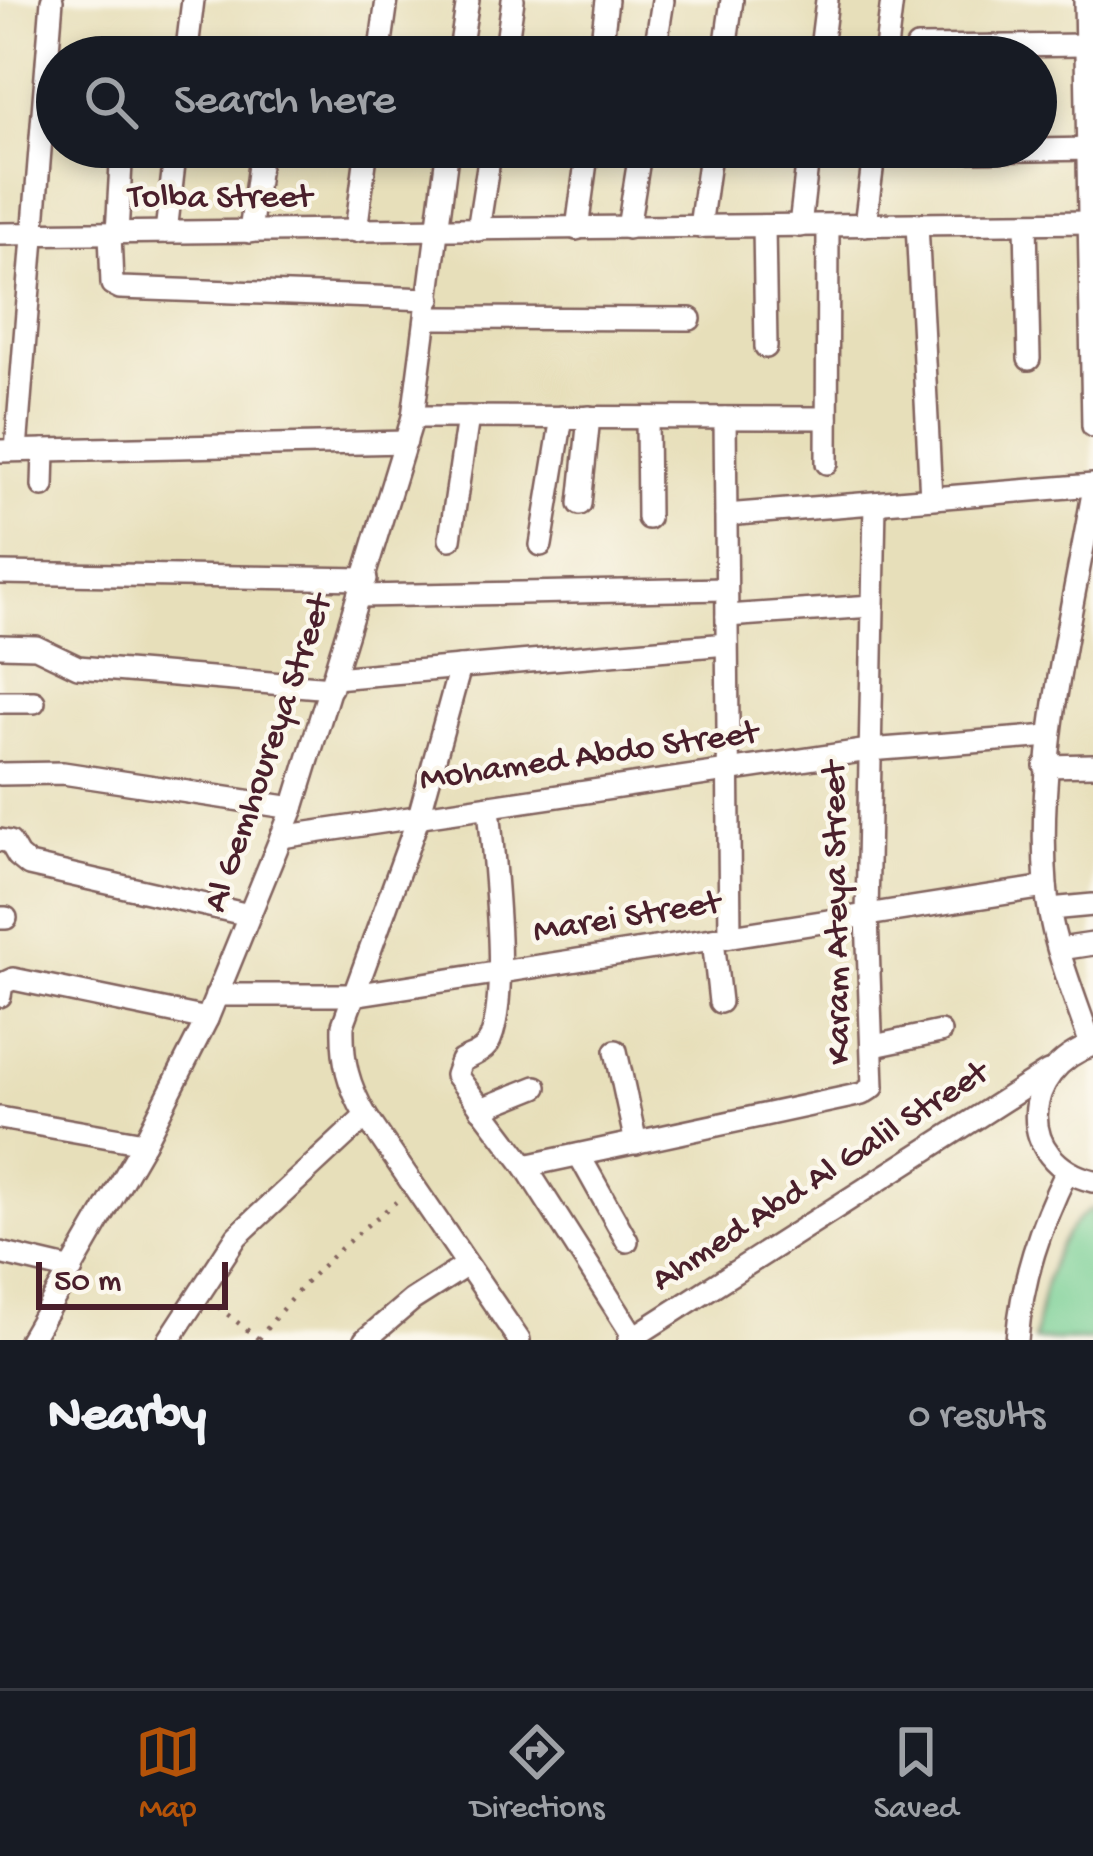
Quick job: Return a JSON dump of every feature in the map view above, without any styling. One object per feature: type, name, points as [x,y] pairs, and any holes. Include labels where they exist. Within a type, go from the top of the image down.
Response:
[{"type":"street","points":[[52,0],[52,36]]},
{"type":"street","points":[[189,36],[193,0]]},
{"type":"street","points":[[382,36],[387,0]]},
{"type":"street","points":[[462,36],[468,0]]},
{"type":"street","points":[[508,36],[513,0]]},
{"type":"street","points":[[603,36],[607,0]]},
{"type":"street","points":[[657,36],[663,0]]},
{"type":"street","points":[[727,36],[732,0]]},
{"type":"street","points":[[823,36],[827,0]]},
{"type":"street","points":[[888,36],[892,0]]},
{"type":"street","points":[[1085,0],[1093,426]]},
{"type":"street","points":[[1057,150],[1089,150]]},
{"type":"street","points":[[40,168],[8,450],[406,442]]},
{"type":"street","points":[[121,168],[110,274],[112,284],[120,288],[429,309],[690,319]]},
{"type":"street","points":[[166,232],[174,168]]},
{"type":"street","points":[[250,232],[259,168]]},
{"type":"street","points":[[356,231],[364,168]]},
{"type":"street","name":"Al Gemhoureya Street","points":[[30,1340],[144,1143],[207,1019],[293,808],[413,417],[446,168]]},
{"type":"street","points":[[478,230],[488,168]]},
{"type":"street","points":[[577,229],[585,168]]},
{"type":"street","points":[[628,228],[638,168]]},
{"type":"street","points":[[700,227],[708,168]]},
{"type":"street","points":[[800,226],[807,168]]},
{"type":"street","points":[[866,225],[872,168]]},
{"type":"street","name":"Tolba Street","points":[[0,234],[1090,222]]},
{"type":"street","points":[[1026,223],[1028,359]]},
{"type":"street","points":[[917,224],[931,498]]},
{"type":"street","points":[[764,226],[766,346]]},
{"type":"street","points":[[827,463],[828,226]]},
{"type":"street","points":[[413,417],[827,418]]},
{"type":"street","points":[[450,539],[468,417]]},
{"type":"street","points":[[541,545],[562,417]]},
{"type":"street","points":[[580,504],[589,417]]},
{"type":"street","points":[[647,418],[648,518]]},
{"type":"street","points":[[720,1002],[728,771],[725,418]]},
{"type":"street","points":[[44,450],[44,486]]},
{"type":"street","points":[[726,515],[1093,489],[1045,766],[1048,898],[1092,1045]]},
{"type":"street","name":"Karam Ateya Street","points":[[525,1166],[873,1088],[867,915],[875,503]]},
{"type":"street","points":[[0,573],[363,587],[726,589]]},
{"type":"street","points":[[727,616],[872,606]]},
{"type":"street","points":[[0,646],[36,647],[78,667],[333,683],[727,644]]},
{"type":"street","points":[[460,667],[419,816],[352,994],[343,1025],[343,1057],[350,1088],[366,1116],[519,1340]]},
{"type":"street","points":[[0,702],[34,702]]},
{"type":"street","name":"Mohamed Abdo Street","points":[[281,837],[869,750],[1050,736]]},
{"type":"street","points":[[1045,766],[1093,766]]},
{"type":"street","points":[[0,774],[63,773],[293,808]]},
{"type":"street","points":[[489,806],[499,972],[492,1036],[483,1050],[460,1061],[458,1079],[525,1166],[631,1338]]},
{"type":"street","points":[[0,840],[10,842],[29,865],[249,915]]},
{"type":"street","name":"Marei Street","points":[[217,995],[352,994],[867,915],[1048,898],[1093,904]]},
{"type":"street","points":[[1060,949],[1093,944]]},
{"type":"street","points":[[7,988],[207,1019]]},
{"type":"street","points":[[874,1046],[940,1032]]},
{"type":"street","name":"Ahmed Abd Al Galil Street","points":[[631,1338],[1048,1072],[1067,1055],[1092,1045]]},
{"type":"street","points":[[616,1051],[636,1143]]},
{"type":"street","points":[[1048,1072],[1037,1098],[1037,1125],[1047,1151],[1066,1171],[1093,1181]]},
{"type":"street","points":[[481,1109],[536,1088]]},
{"type":"street","points":[[169,1340],[237,1236],[366,1116]]},
{"type":"street","points":[[0,1118],[144,1143]]},
{"type":"street","points":[[579,1155],[627,1241]]},
{"type":"street","points":[[1012,1336],[1043,1221],[1066,1171]]},
{"type":"street","points":[[0,1253],[72,1270]]},
{"type":"street","points":[[365,1340],[412,1300],[467,1265]]},
{"type":"path","points":[[200,1292],[260,1339],[296,1288],[415,1187]]},
{"type":"green space","points":[[1093,1208],[1093,1340],[1034,1340],[1057,1250]]}]
